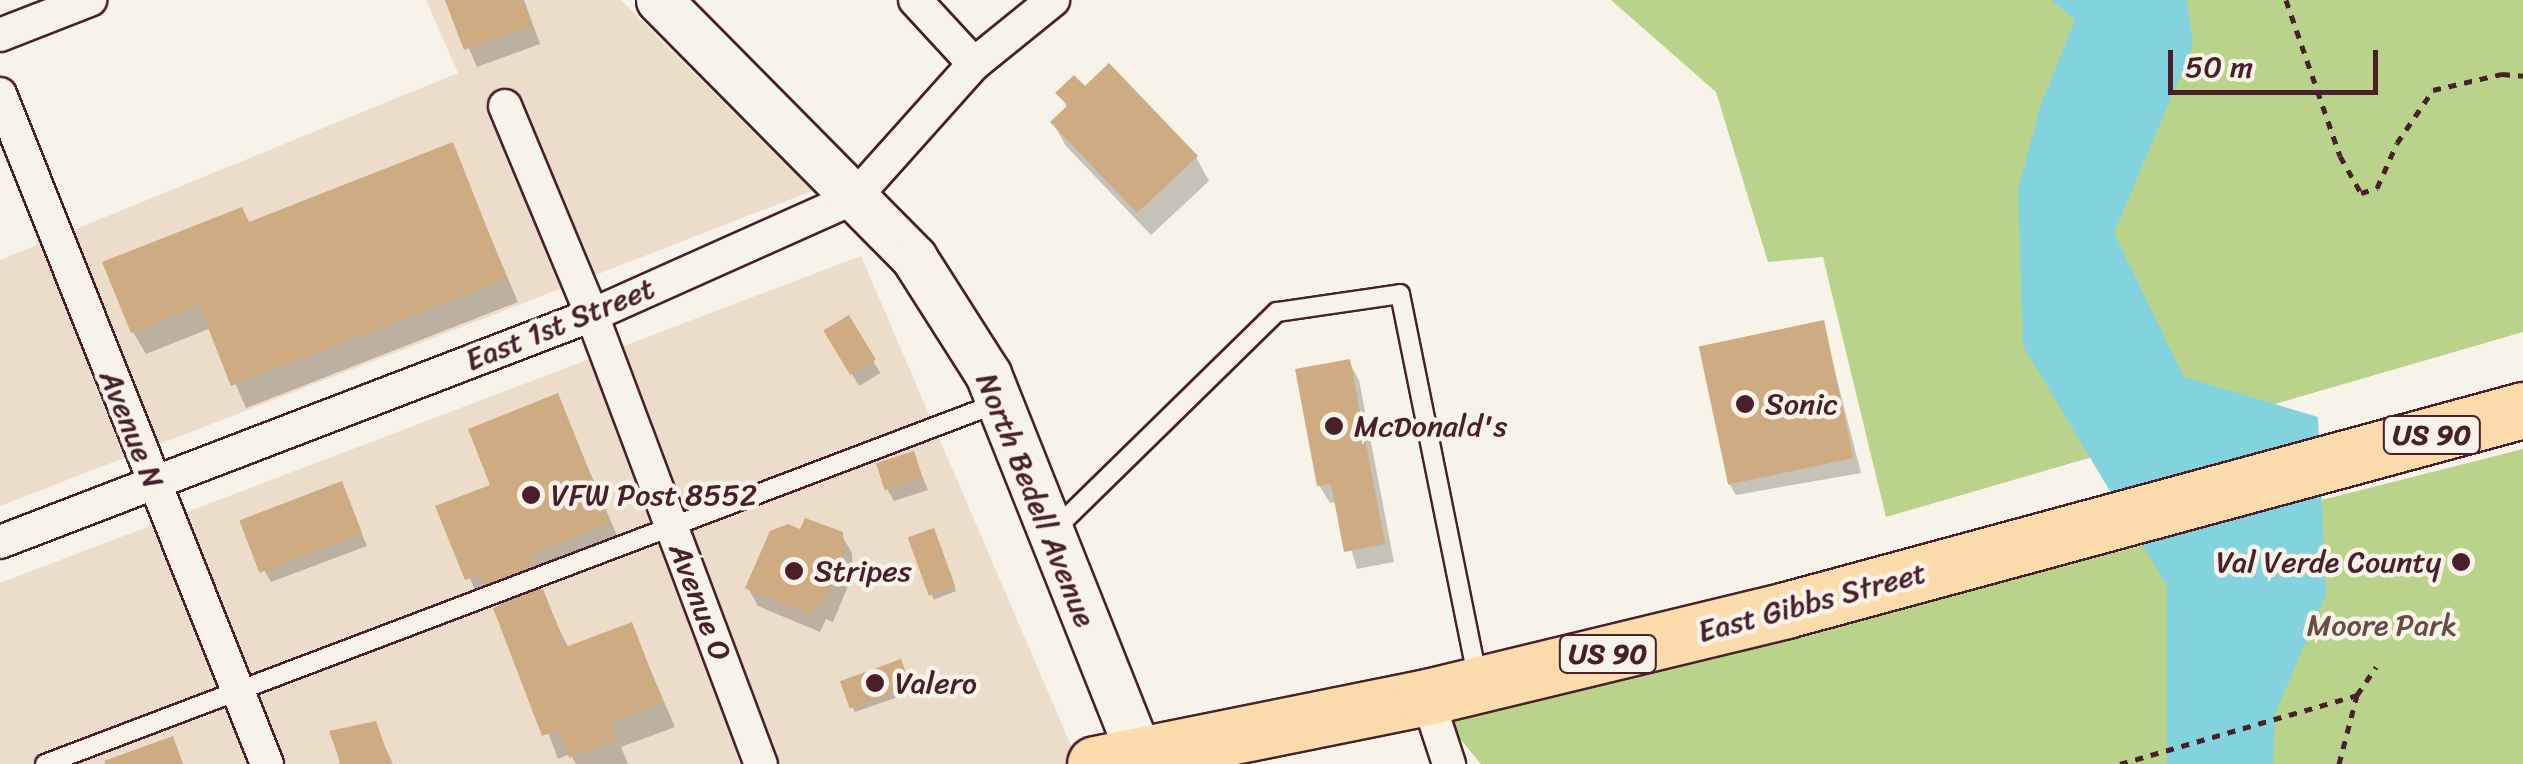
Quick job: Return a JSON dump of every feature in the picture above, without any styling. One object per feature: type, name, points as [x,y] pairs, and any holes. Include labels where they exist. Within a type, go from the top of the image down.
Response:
[{"type":"highway","name":"East Gibbs Street","points":[[1117,759],[1427,697],[2072,532],[2523,410]]},
{"type":"main road","name":"North Bedell Avenue","points":[[660,0],[914,258],[1000,402],[1051,533],[1117,759]]},
{"type":"street","points":[[0,35],[90,0]]},
{"type":"street","points":[[915,0],[974,64]]},
{"type":"street","name":"East 1st Street","points":[[0,542],[592,315],[854,198],[974,64],[1053,0]]},
{"type":"street","name":"Avenue N","points":[[0,94],[267,764]]},
{"type":"street","name":"Avenue O","points":[[504,106],[592,315],[761,764]]},
{"type":"street","points":[[1427,697],[1450,764]]},
{"type":"lane","points":[[1051,533],[1277,312],[1400,294],[1479,683]]},
{"type":"lane","points":[[45,764],[236,688],[1000,402]]},
{"type":"path","points":[[2286,0],[2340,156],[2360,193],[2377,188],[2397,143],[2433,90],[2502,74],[2523,76]]},
{"type":"path","points":[[2340,764],[2357,696],[2376,666]]},
{"type":"path","points":[[2120,764],[2138,754],[2357,696]]},
{"type":"shaded area","points":[[426,0],[621,0],[812,191],[0,506],[0,260],[458,73]]},
{"type":"shaded area","points":[[861,256],[1079,764],[0,764],[0,583]]},
{"type":"green space","points":[[1611,0],[2523,0],[2523,332],[1886,517],[1823,257],[1768,262],[1716,92]]},
{"type":"green space","name":"Moore Park","points":[[2523,449],[2523,764],[1481,764],[1446,722]]},
{"type":"water","points":[[2051,0],[2187,0],[2193,46],[2114,233],[2184,377],[2318,417],[2326,594],[2275,714],[2273,764],[2167,764],[2167,586],[2023,346],[2018,190],[2040,107],[2075,20]]},
{"type":"building","points":[[445,0],[522,0],[532,26],[464,50]]},
{"type":"building","points":[[1109,63],[1198,156],[1137,213],[1050,122],[1068,105],[1055,93],[1074,75],[1085,86]]},
{"type":"building","points":[[453,142],[507,279],[231,386],[199,305],[131,333],[102,262],[242,207],[249,222]]},
{"type":"building","points":[[849,315],[876,360],[850,375],[823,330]]},
{"type":"building","points":[[1824,320],[1853,458],[1728,485],[1699,347]]},
{"type":"building","name":"McDonald's","points":[[1350,359],[1385,544],[1344,552],[1331,484],[1317,486],[1295,369]]},
{"type":"building","name":"VFW Post 8552","points":[[558,393],[610,523],[530,555],[534,565],[484,584],[481,574],[465,580],[435,506],[490,485],[468,429]]},
{"type":"building","points":[[914,451],[923,478],[885,490],[876,463]]},
{"type":"building","points":[[342,481],[362,533],[259,573],[239,520]]},
{"type":"building","name":"Stripes","points":[[805,518],[843,532],[844,555],[822,605],[816,602],[810,615],[745,588],[770,531],[788,524],[800,529]]},
{"type":"building","name":"Valero","points":[[934,528],[955,586],[929,596],[908,538]]},
{"type":"building","points":[[543,589],[566,647],[632,622],[663,703],[610,723],[616,740],[569,758],[559,730],[542,736],[493,608]]},
{"type":"building","name":"Valero","points":[[901,659],[911,686],[850,708],[840,681]]},
{"type":"building","points":[[376,721],[391,764],[341,764],[329,731]]},
{"type":"building","points":[[173,736],[183,764],[105,764],[104,761]]},
{"type":"place","name":"Sonic","points":[[1745,404]]},
{"type":"place","name":"McDonald's","points":[[1334,426]]},
{"type":"place","name":"VFW Post 8552","points":[[531,495]]},
{"type":"place","name":"Val Verde County","points":[[2461,562]]},
{"type":"place","name":"Stripes","points":[[794,571]]},
{"type":"place","name":"Valero","points":[[875,683]]}]
